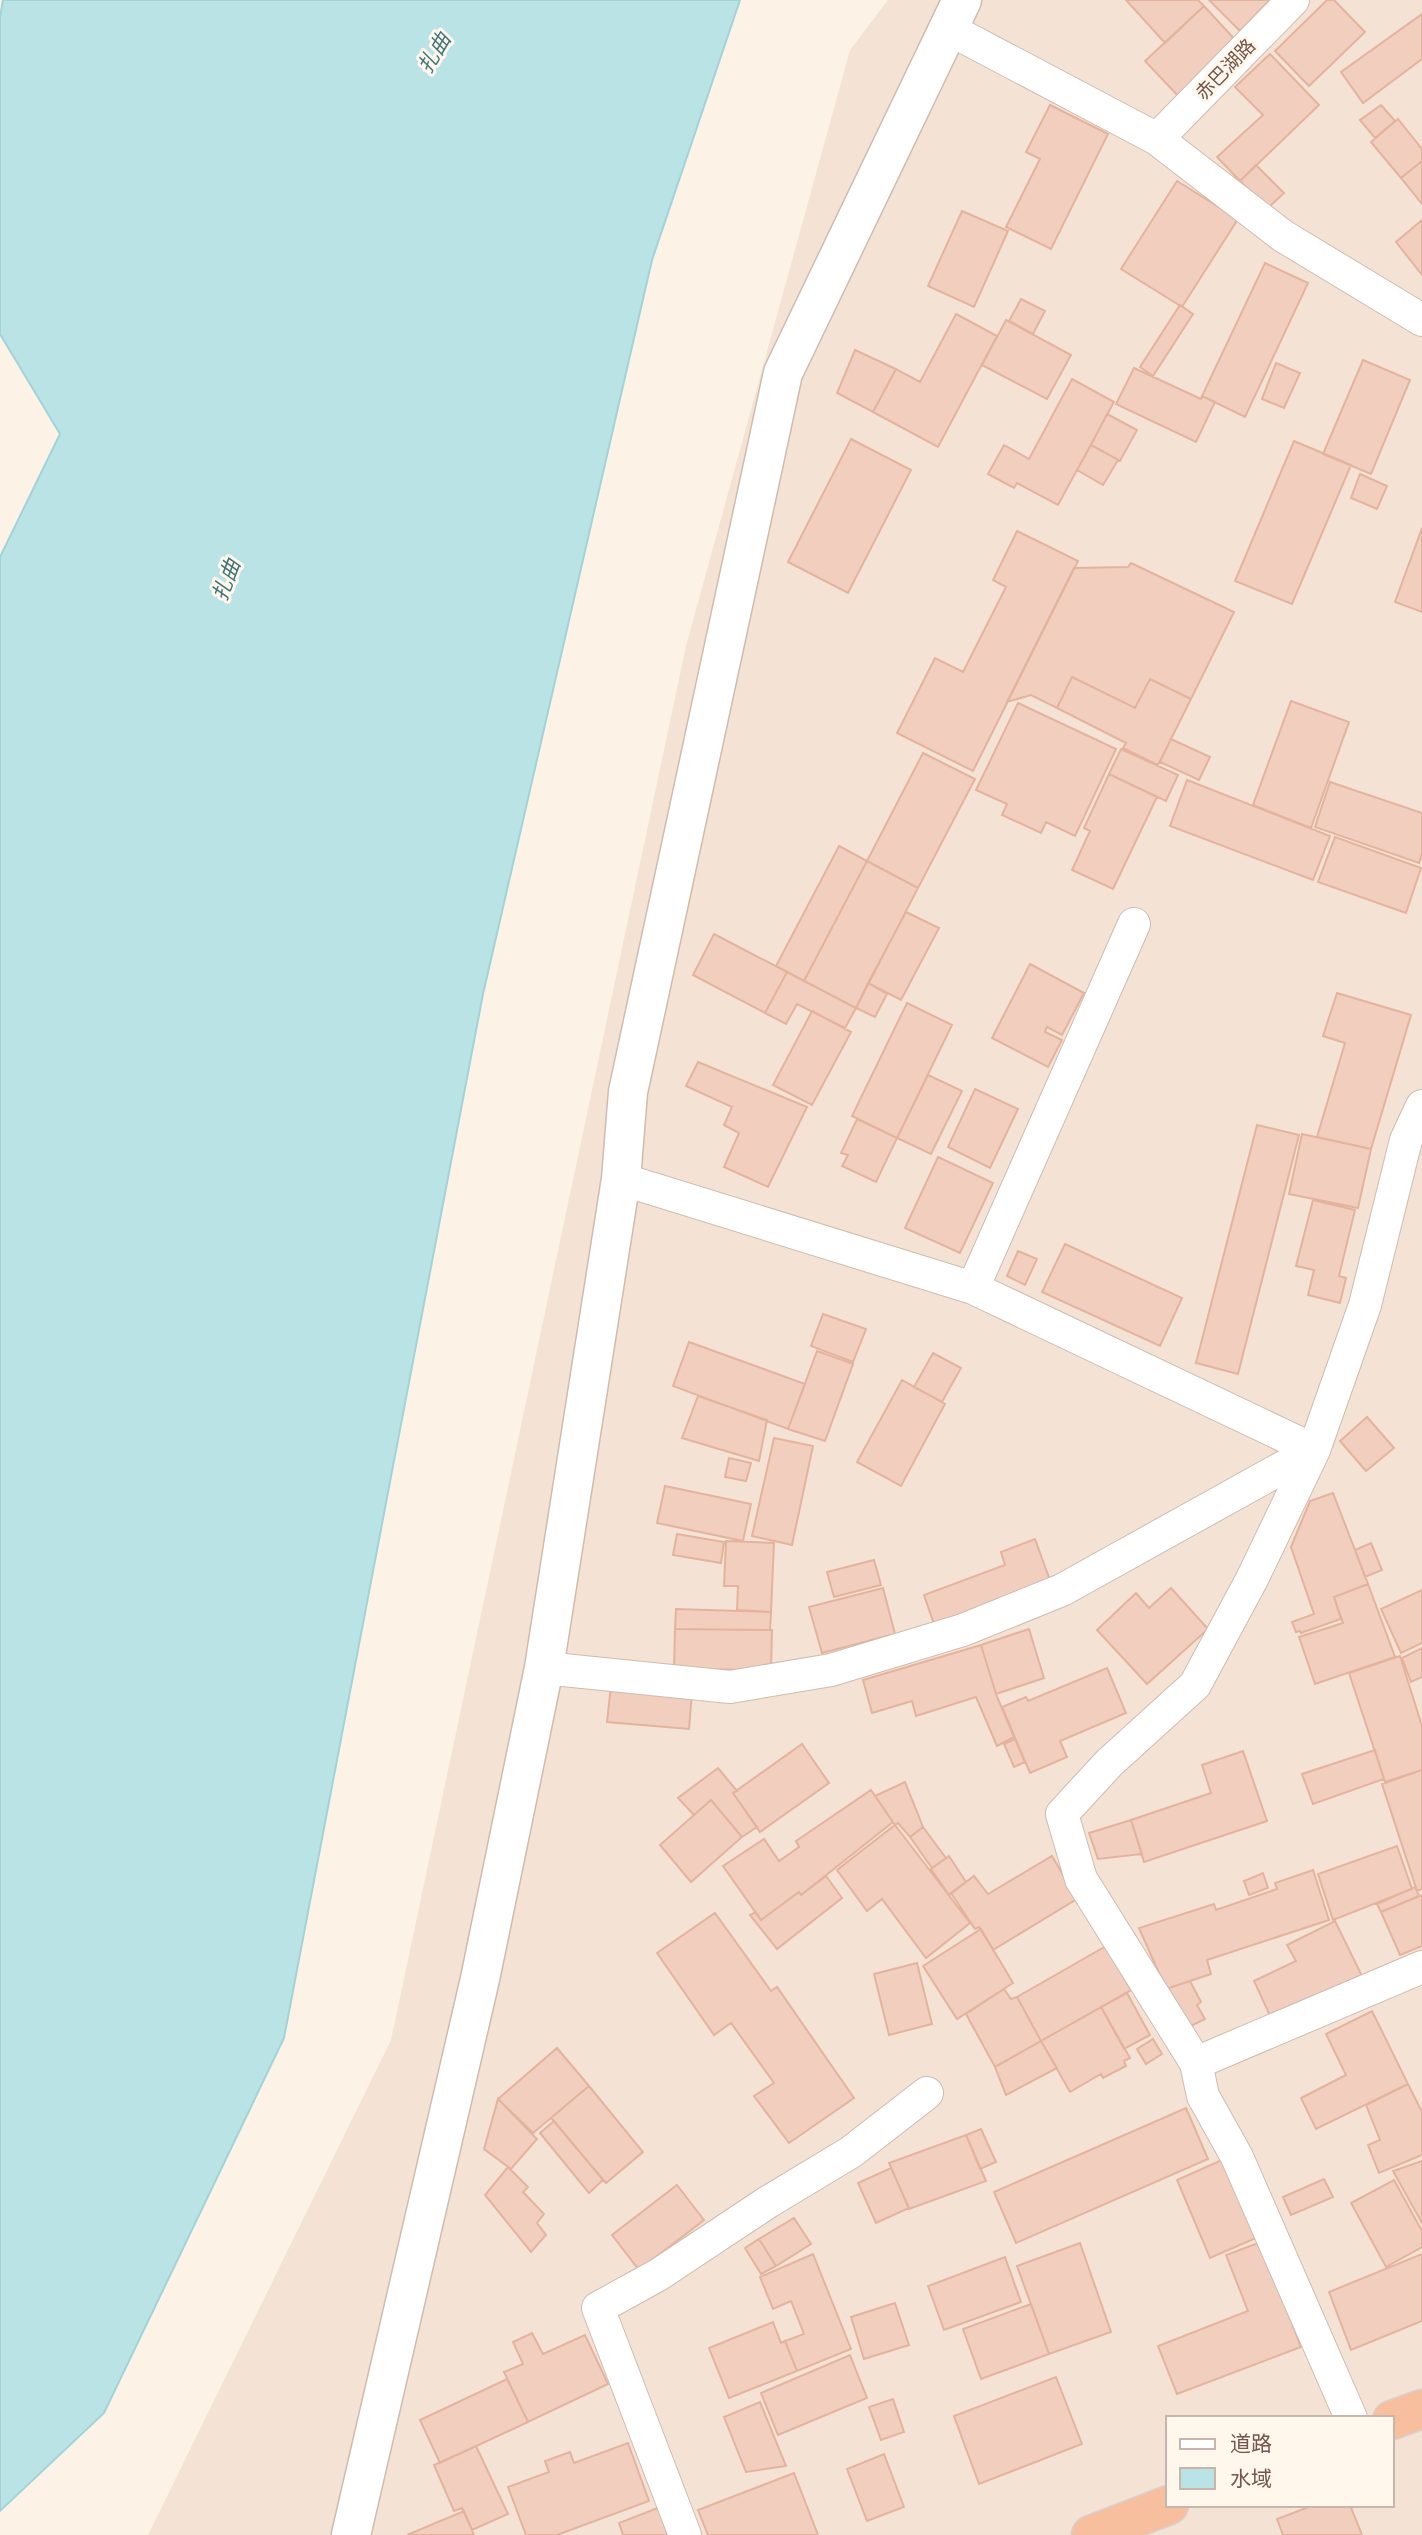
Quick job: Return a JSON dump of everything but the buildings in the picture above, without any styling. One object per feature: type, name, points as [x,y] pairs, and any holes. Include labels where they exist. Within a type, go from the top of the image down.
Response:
[{"type":"highway","points":[[1394,2419],[1422,2409]]},
{"type":"highway","points":[[1091,2535],[1166,2506]]},
{"type":"street","points":[[351,2535],[480,1979],[544,1668],[621,1179],[628,1092],[783,373],[954,14]]},
{"type":"lane","name":"赤巴湖路","points":[[1157,139],[1293,0]]},
{"type":"lane","points":[[954,14],[1157,139],[1283,236],[1422,320]]},
{"type":"lane","points":[[973,1288],[1134,924]]},
{"type":"lane","points":[[1350,2416],[1237,2157],[1203,2096],[1196,2063],[1081,1879],[1062,1814],[1109,1763],[1195,1685],[1252,1579],[1314,1450],[1365,1305],[1406,1140],[1422,1106]]},
{"type":"lane","points":[[621,1179],[973,1288],[1314,1450]]},
{"type":"lane","points":[[544,1668],[730,1687],[831,1670],[963,1630],[1062,1590],[1314,1450]]},
{"type":"lane","points":[[1196,2063],[1422,1967]]},
{"type":"lane","points":[[685,2535],[598,2308],[658,2275],[768,2202],[851,2152],[927,2094]]},
{"type":"shaded area","points":[[888,0],[1422,0],[1422,2535],[148,2535],[391,2040],[686,646],[850,50]]},
{"type":"water","name":"扎曲","points":[[3,0],[740,0],[652,260],[483,994],[284,2038],[104,2413],[0,2511],[0,557],[60,434],[0,334],[0,17]]}]
